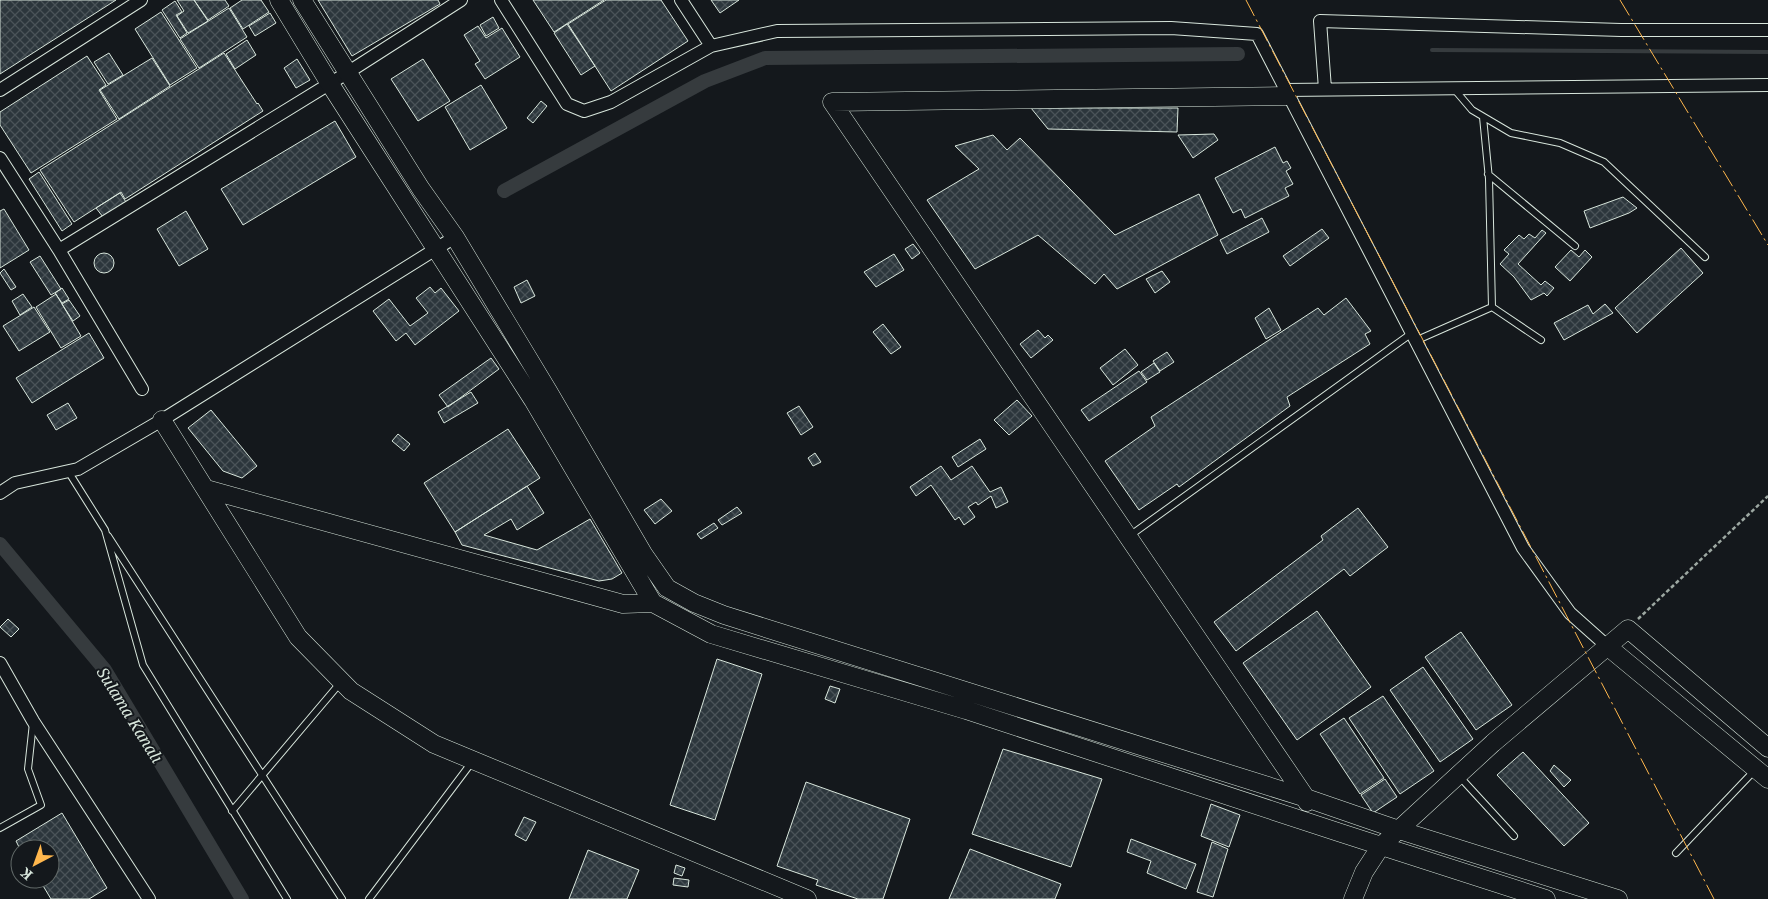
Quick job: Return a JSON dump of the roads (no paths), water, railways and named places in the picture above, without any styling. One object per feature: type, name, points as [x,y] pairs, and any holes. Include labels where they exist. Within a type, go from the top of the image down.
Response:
[{"type":"street","points":[[0,90],[141,0]]},
{"type":"street","points":[[278,0],[533,400],[653,602],[711,634],[966,710],[1546,899]]},
{"type":"street","points":[[302,0],[420,189],[455,237],[644,555],[667,588],[694,603],[724,615],[1306,798],[1399,830],[1618,899]]},
{"type":"street","points":[[59,250],[330,84],[461,0]]},
{"type":"street","points":[[501,0],[567,104],[584,111],[611,102],[711,46],[778,31],[1171,28],[1257,34],[1523,548],[1570,613],[1762,774]]},
{"type":"street","points":[[680,0],[711,46]]},
{"type":"street","points":[[1325,90],[1320,20],[1620,30],[1768,30]]},
{"type":"street","points":[[1313,824],[1306,798],[832,102],[1287,93],[1325,90],[1768,85]]},
{"type":"street","points":[[0,158],[59,250],[142,389]]},
{"type":"street","points":[[0,493],[15,483],[78,469],[162,420],[438,250],[455,237]]},
{"type":"street","points":[[162,420],[298,637],[351,691],[434,744],[807,899]]},
{"type":"street","points":[[206,489],[623,604],[653,602]]},
{"type":"street","points":[[1353,899],[1364,872],[1382,846],[1492,743],[1628,629],[1768,748]]},
{"type":"street","points":[[0,663],[33,721],[149,899]]},
{"type":"lane","points":[[1454,88],[1472,110],[1511,133],[1560,143],[1604,162],[1705,257]]},
{"type":"lane","points":[[1483,117],[1488,174],[1492,306]]},
{"type":"lane","points":[[1488,174],[1576,246]]},
{"type":"lane","points":[[1128,537],[1413,337],[1492,306]]},
{"type":"lane","points":[[1492,306],[1541,340]]},
{"type":"lane","points":[[68,471],[342,899]]},
{"type":"lane","points":[[104,530],[143,665],[287,899]]},
{"type":"lane","points":[[232,811],[342,682]]},
{"type":"lane","points":[[0,828],[41,805],[28,769],[33,721]]},
{"type":"lane","points":[[369,899],[474,760]]},
{"type":"lane","points":[[1676,853],[1762,774]]},
{"type":"lane","points":[[1458,776],[1514,836]]},
{"type":"waterway","points":[[1432,50],[1768,52]]},
{"type":"waterway","points":[[504,191],[705,81],[765,58],[1238,54]]},
{"type":"waterway","name":"Sulama Kanalı","points":[[0,544],[105,670],[242,899]]}]
